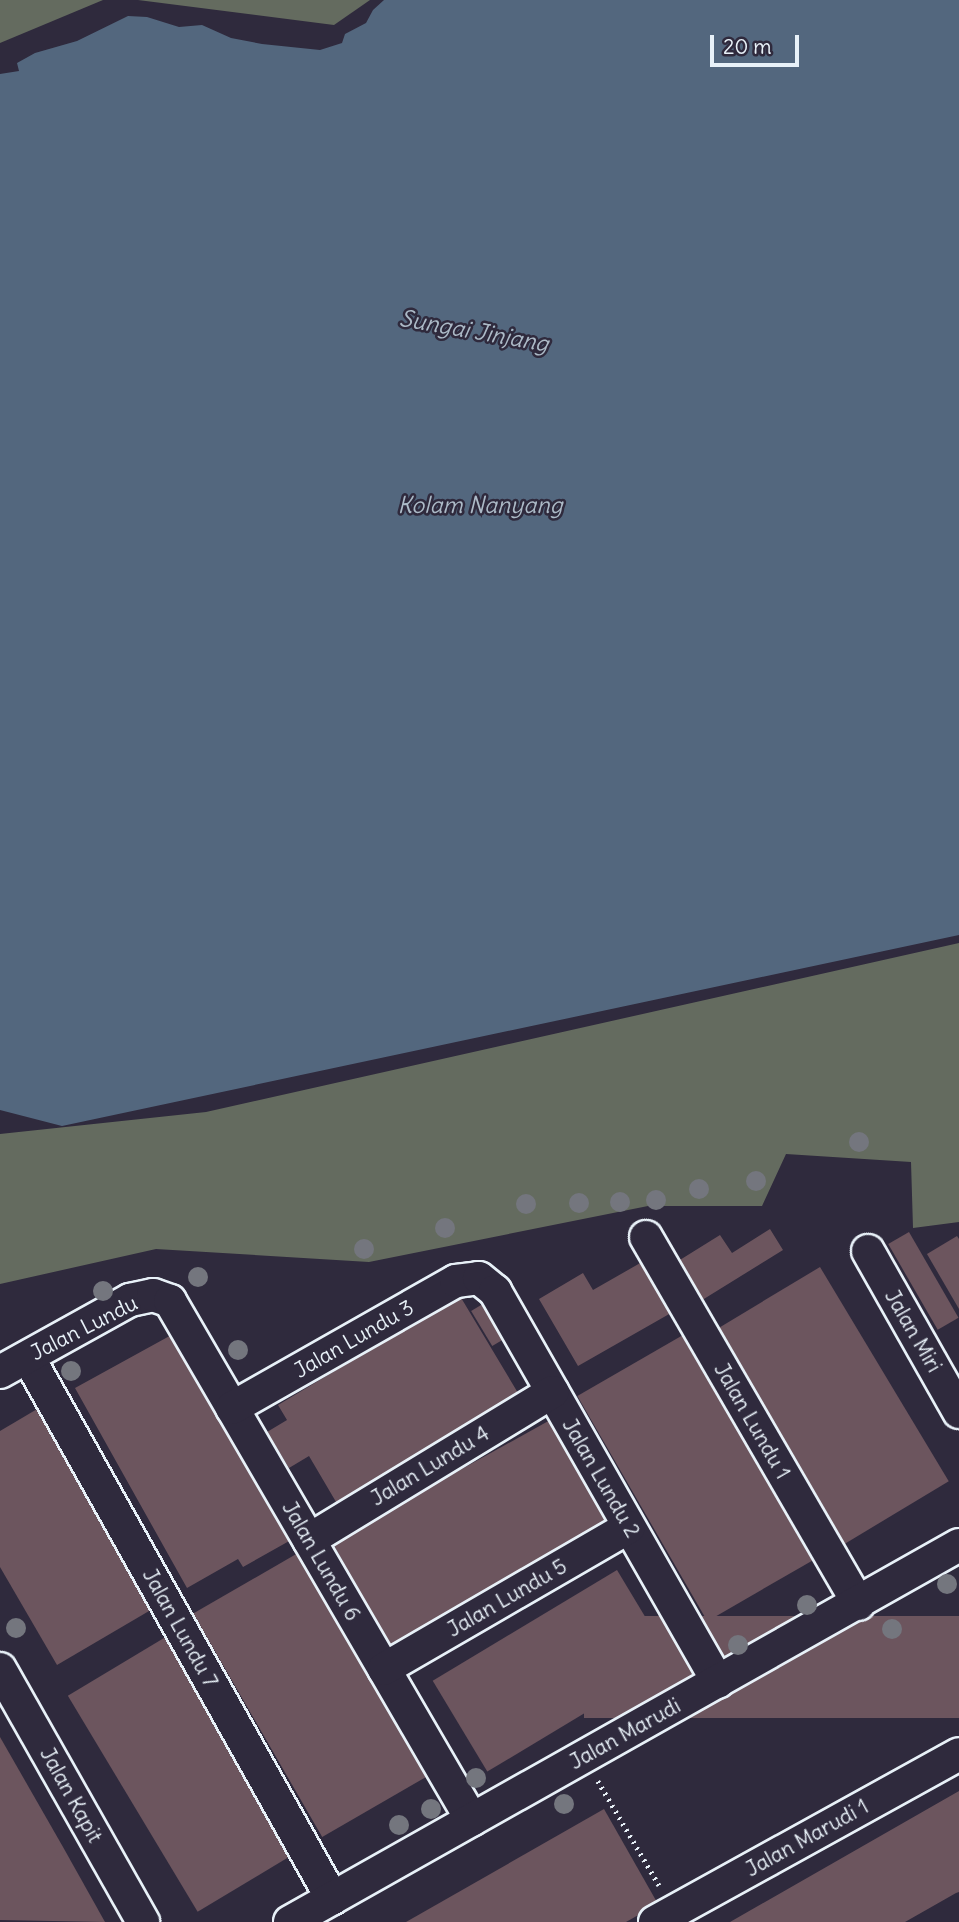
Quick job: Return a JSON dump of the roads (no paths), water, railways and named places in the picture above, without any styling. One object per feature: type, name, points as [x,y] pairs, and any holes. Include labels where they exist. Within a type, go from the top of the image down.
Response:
[{"type":"street","name":"Jalan Lundu 1","points":[[646,1237],[859,1604]]},
{"type":"street","name":"Jalan Miri","points":[[868,1251],[959,1412]]},
{"type":"street","name":"Jalan Lundu 2","points":[[478,1278],[495,1291],[718,1682]]},
{"type":"street","name":"Jalan Lundu 3","points":[[232,1408],[456,1281],[478,1278]]},
{"type":"street","name":"Jalan Lundu","points":[[0,1372],[130,1300],[153,1295],[170,1301]]},
{"type":"street","name":"Jalan Lundu 6","points":[[170,1301],[472,1820]]},
{"type":"street","name":"Jalan Lundu 7","points":[[28,1357],[332,1898]]},
{"type":"street","name":"Jalan Lundu 4","points":[[309,1540],[552,1392]]},
{"type":"street","name":"Jalan Lundu 5","points":[[384,1669],[629,1527]]},
{"type":"street","name":"Jalan Marudi","points":[[290,1922],[859,1604],[959,1545]]},
{"type":"street","name":"Jalan Kapit","points":[[0,1669],[143,1922]]},
{"type":"street","name":"Jalan Marudi 1","points":[[665,1917],[959,1754]]},
{"type":"water","name":"Kolam Nanyang","points":[[384,0],[959,0],[959,935],[62,1126],[0,1110],[0,74],[19,71],[17,63],[35,53],[77,41],[128,16],[147,17],[179,27],[202,25],[231,38],[262,44],[320,50],[342,43],[345,34],[366,23],[373,10]]},
{"type":"water label","name":"Sungai Jinjang","points":[[474,331]]}]
